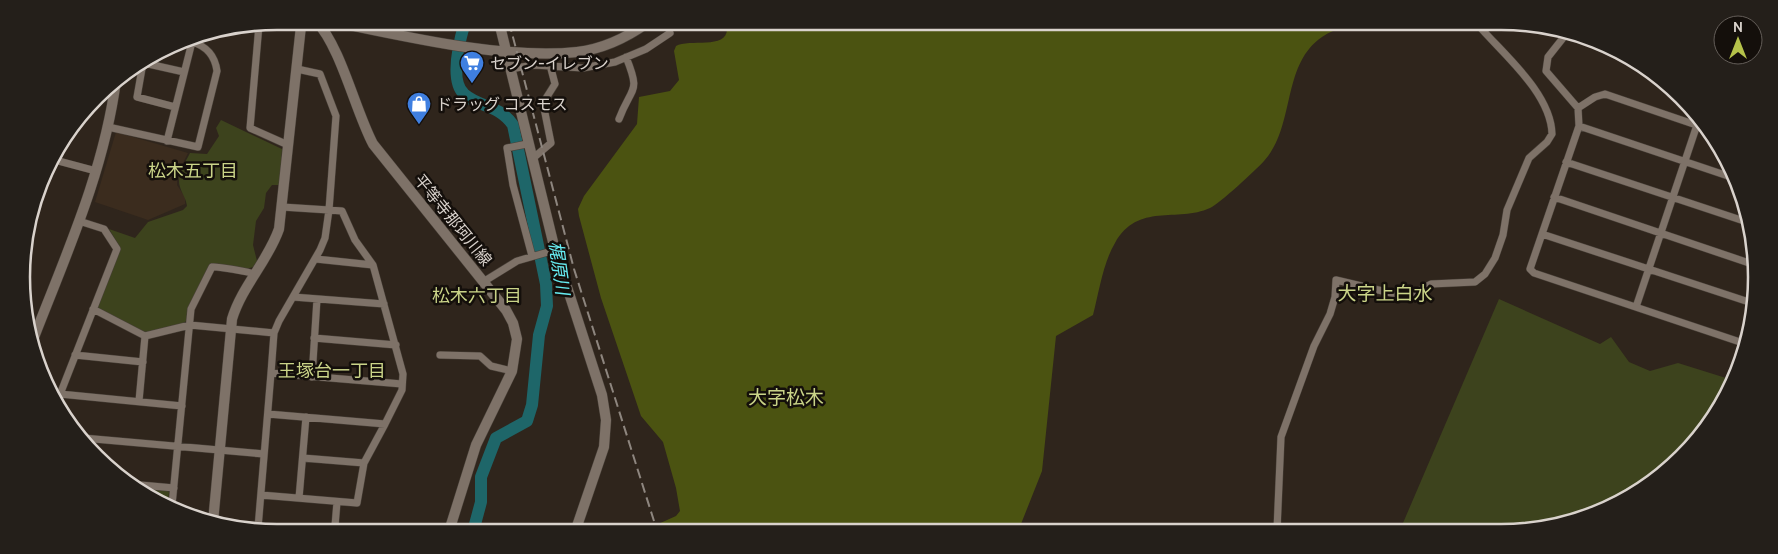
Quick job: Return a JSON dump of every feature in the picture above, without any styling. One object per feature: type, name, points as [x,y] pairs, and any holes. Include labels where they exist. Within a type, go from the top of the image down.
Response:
[{"type":"main road","points":[[213,516],[231,329],[236,304],[274,243],[282,208],[301,30]]},
{"type":"main road","name":"平等寺那珂川線","points":[[324,30],[333,48],[362,124],[373,144],[506,310],[513,323],[516,340],[512,371],[476,445],[451,524]]},
{"type":"main road","points":[[376,30],[506,51],[563,52],[594,49],[619,40],[635,30]]},
{"type":"main road","points":[[500,30],[556,250],[602,395],[606,420],[604,447],[577,524]]},
{"type":"main road","points":[[36,332],[96,172],[108,127],[111,94]]},
{"type":"street","points":[[1276,524],[1281,437],[1311,353],[1330,314],[1335,297],[1336,280],[1408,297],[1431,284],[1475,282],[1485,274],[1495,258],[1504,235],[1507,210],[1529,158],[1547,142],[1552,134],[1545,109],[1528,78],[1483,30]]},
{"type":"street","points":[[258,31],[250,128],[288,146]]},
{"type":"street","points":[[510,69],[534,65],[583,68],[616,62],[646,49],[670,33]]},
{"type":"street","points":[[1563,38],[1548,57],[1546,71],[1578,108],[1579,126],[1530,269],[1534,273],[1740,342]]},
{"type":"street","points":[[108,127],[198,148],[210,102],[216,65],[204,46],[198,43]]},
{"type":"street","points":[[167,141],[191,46]]},
{"type":"street","points":[[619,119],[636,87],[636,81],[626,57]]},
{"type":"street","points":[[151,65],[184,72]]},
{"type":"street","points":[[532,159],[551,143],[543,103],[555,84],[550,66]]},
{"type":"street","points":[[258,523],[274,333],[279,320],[316,259],[325,238],[329,210],[336,116],[320,74],[297,69]]},
{"type":"street","points":[[143,70],[137,97],[175,107]]},
{"type":"street","points":[[1578,108],[1595,97],[1605,94],[1696,126]]},
{"type":"street","points":[[1579,126],[1726,175]]},
{"type":"street","points":[[1636,307],[1697,127]]},
{"type":"street","points":[[528,144],[508,148],[513,185],[532,256]]},
{"type":"street","points":[[59,161],[96,172]]},
{"type":"street","points":[[1566,162],[1741,220]]},
{"type":"street","points":[[1554,197],[1747,262]]},
{"type":"street","points":[[260,495],[357,503],[364,463],[402,390],[402,369],[373,264],[355,240],[342,211],[282,208]]},
{"type":"street","points":[[79,221],[104,229],[117,250],[92,309],[60,394],[182,406]]},
{"type":"street","points":[[1542,234],[1746,301]]},
{"type":"street","points":[[483,282],[517,261],[556,250]]},
{"type":"street","points":[[316,259],[373,264]]},
{"type":"street","points":[[172,501],[191,309],[212,267],[217,265],[232,271],[254,274]]},
{"type":"street","points":[[293,298],[384,304]]},
{"type":"street","points":[[312,377],[317,300]]},
{"type":"street","points":[[92,309],[145,336],[190,325],[274,333]]},
{"type":"street","points":[[139,402],[145,336]]},
{"type":"street","points":[[314,338],[396,345]]},
{"type":"street","points":[[75,355],[143,362]]},
{"type":"street","points":[[440,355],[480,356],[492,366],[512,371]]},
{"type":"street","points":[[271,373],[402,384]]},
{"type":"street","points":[[268,414],[385,424]]},
{"type":"street","points":[[299,498],[306,417]]},
{"type":"street","points":[[90,438],[264,454]]},
{"type":"street","points":[[303,458],[364,463]]},
{"type":"street","points":[[145,485],[174,488]]},
{"type":"street","points":[[335,524],[337,502]]},
{"type":"shaded area","points":[[116,132],[188,153],[177,175],[177,185],[185,197],[185,204],[148,220],[95,202]]},
{"type":"green space","points":[[727,30],[1336,30],[1322,37],[1309,49],[1300,63],[1281,131],[1274,147],[1253,172],[1210,208],[1197,212],[1146,218],[1135,222],[1124,230],[1115,243],[1104,269],[1093,315],[1056,336],[1042,471],[1021,524],[658,524],[676,516],[680,511],[676,488],[663,442],[641,416],[601,298],[578,209],[584,196],[637,124],[639,97],[670,91],[679,80],[674,51],[676,46],[717,41],[724,38]]},
{"type":"green space","points":[[221,120],[282,149],[280,185],[272,185],[266,193],[264,208],[256,221],[253,245],[257,261],[253,267],[242,269],[220,264],[209,265],[185,323],[147,333],[96,309],[120,247],[109,229],[135,238],[148,222],[183,210],[187,206],[179,183],[182,170],[190,153],[207,154],[219,136],[216,128]]},
{"type":"green space","points":[[1499,299],[1600,344],[1611,337],[1629,362],[1650,371],[1678,363],[1726,378],[1706,414],[1676,452],[1651,473],[1610,499],[1565,516],[1533,522],[1501,524],[1403,524]]},
{"type":"green space","points":[[151,490],[167,491],[169,492],[168,499]]},
{"type":"waterway","name":"梶原川","points":[[463,30],[456,70],[460,88],[464,94],[476,102],[501,113],[513,125],[546,284],[547,306],[539,335],[532,405],[527,421],[496,438],[481,477],[481,502],[475,524]]},
{"type":"railway","points":[[511,30],[574,269],[654,521]]},
{"type":"place","name":"セブン-イレブン","points":[[472,84]]},
{"type":"place","name":"ドラッグ コスモス","points":[[419,125]]},
{"type":"district","name":"松木五丁目","points":[[193,171]]},
{"type":"district","name":"大字上白水","points":[[1385,293]]},
{"type":"district","name":"松木六丁目","points":[[477,296]]},
{"type":"district","name":"王塚台一丁目","points":[[332,371]]},
{"type":"district","name":"大字松木","points":[[786,397]]}]
